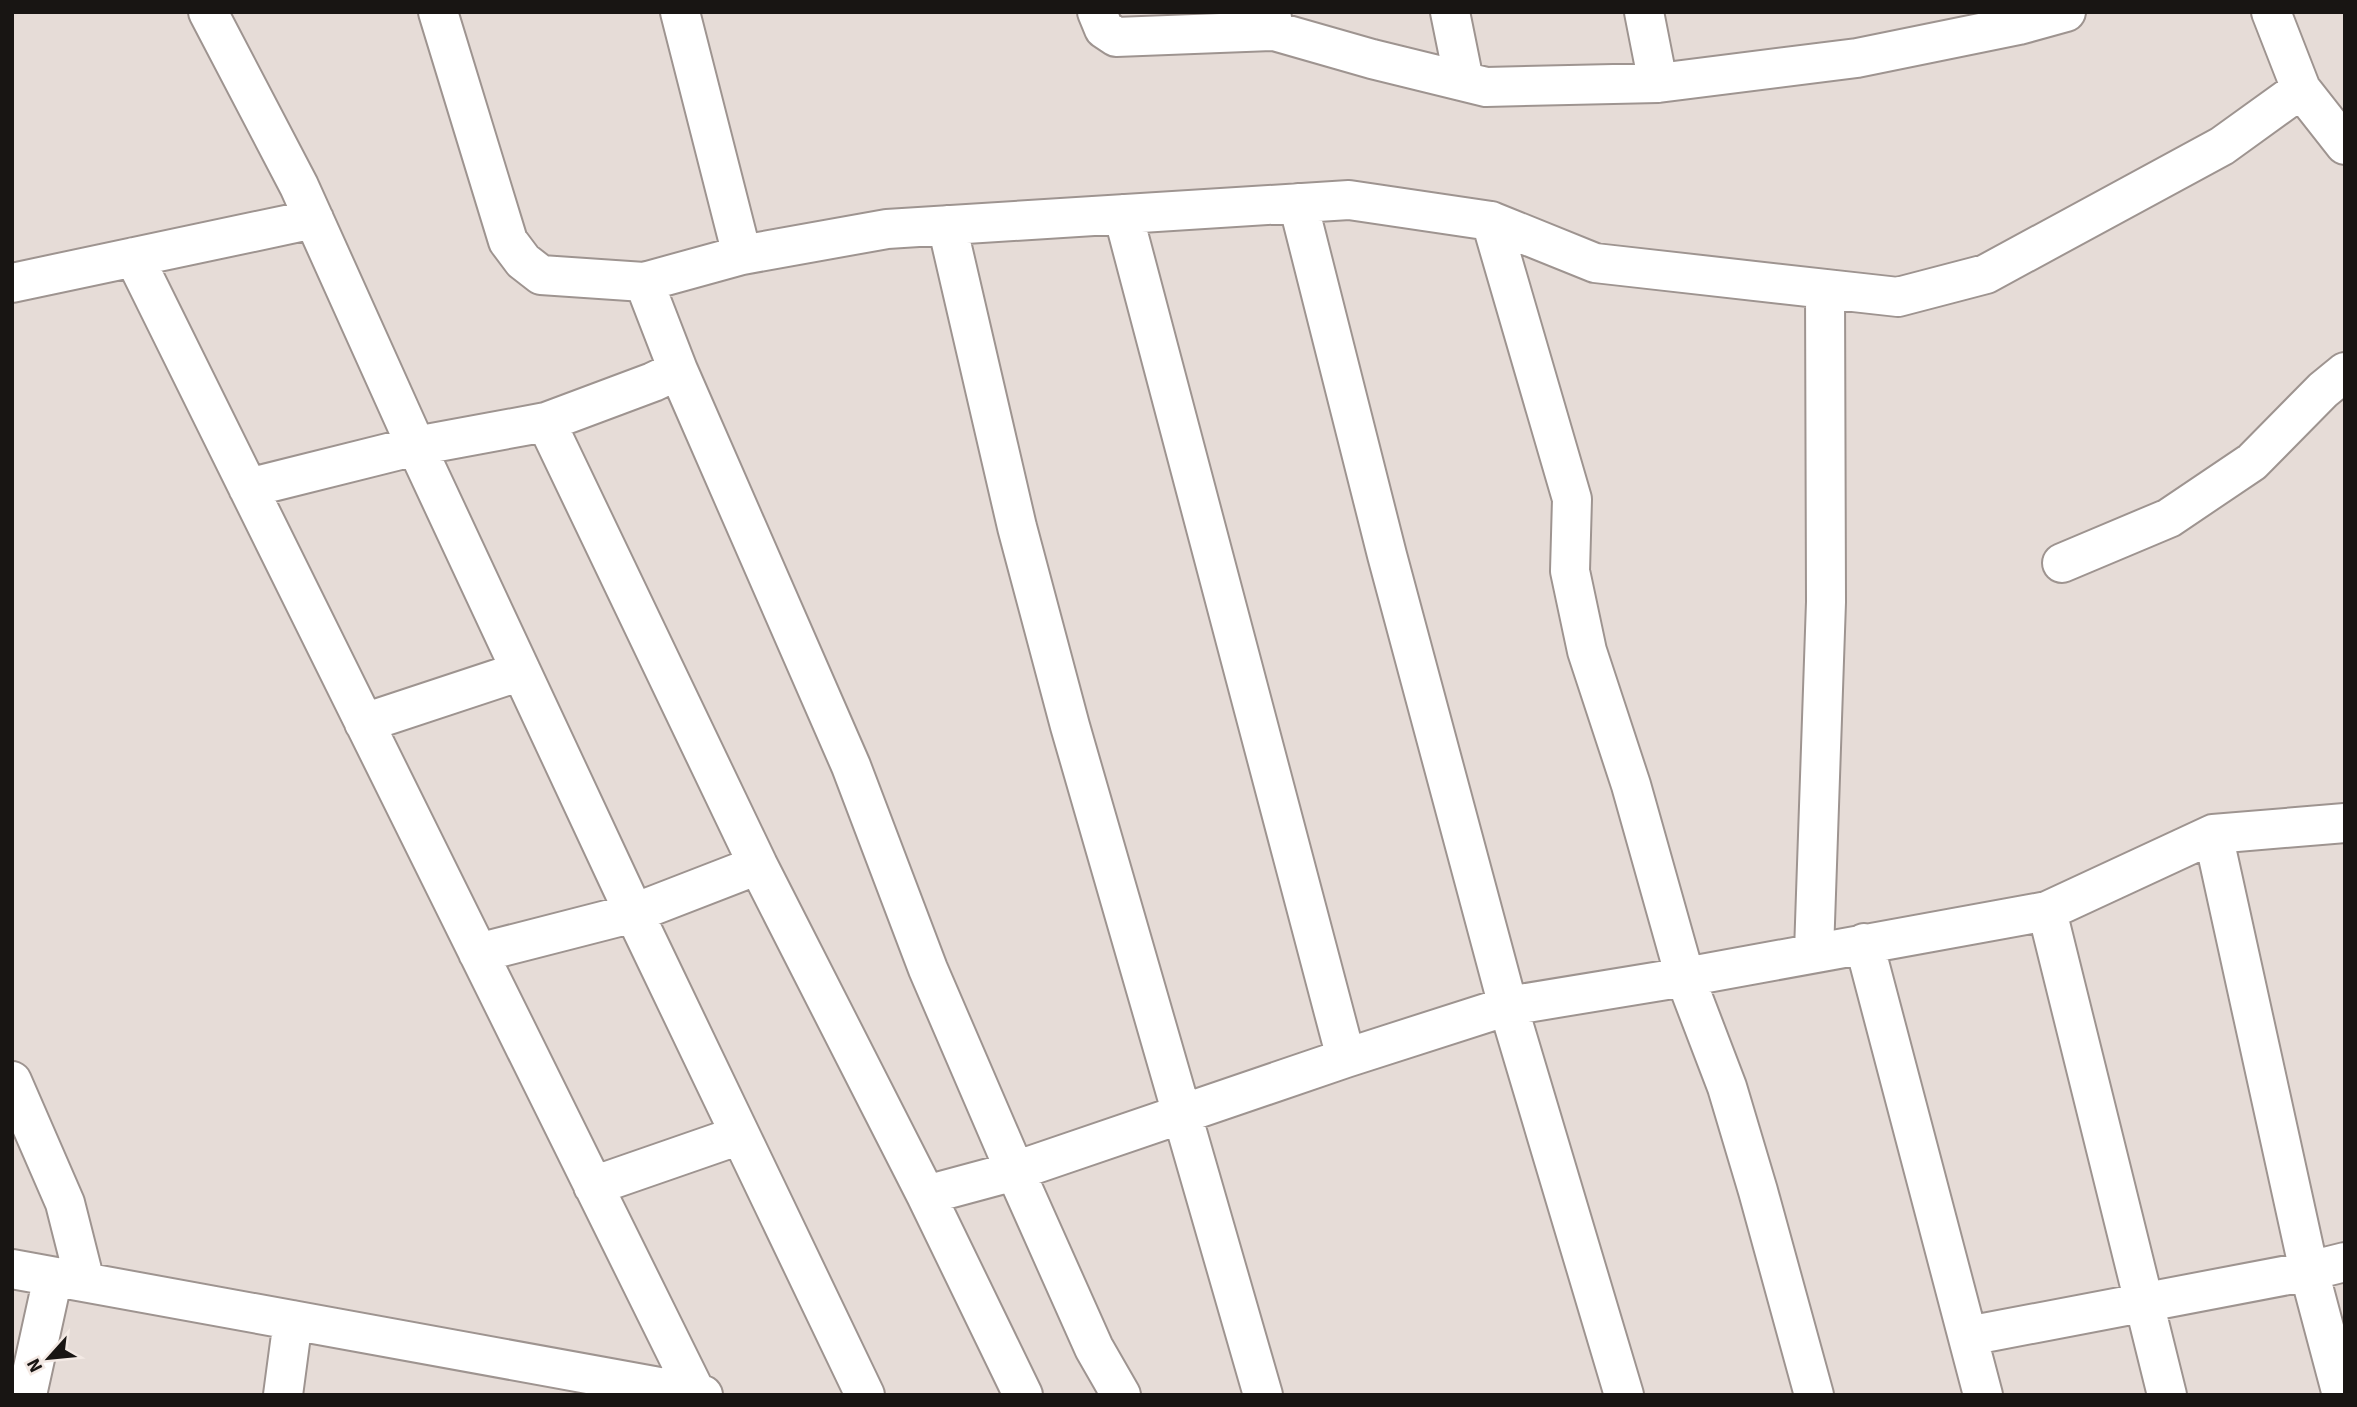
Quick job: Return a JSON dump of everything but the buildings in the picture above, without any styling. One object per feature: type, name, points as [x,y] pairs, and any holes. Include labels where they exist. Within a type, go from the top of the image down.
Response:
[{"type":"street","points":[[208,12],[314,219],[416,446],[634,914],[866,1395]]},
{"type":"street","points":[[438,12],[509,241],[523,261],[541,275],[644,282],[742,256],[887,229],[1349,200],[1491,221],[1595,263],[1898,296],[1986,274],[2222,146],[2301,89]]},
{"type":"street","points":[[680,12],[742,256]]},
{"type":"street","points":[[1097,12],[1104,29],[1116,37],[1272,22],[1372,59],[1486,87],[1658,83],[1857,58],[2020,25],[2063,13]]},
{"type":"street","points":[[1450,12],[1464,81]]},
{"type":"street","points":[[1644,12],[1658,83]]},
{"type":"street","points":[[2271,12],[2301,89],[2345,145]]},
{"type":"street","points":[[1298,203],[1387,555],[1508,1006],[1624,1395]]},
{"type":"street","points":[[1123,214],[1346,1058]]},
{"type":"street","points":[[12,284],[314,219]]},
{"type":"street","points":[[1491,221],[1572,499],[1570,571],[1587,651],[1631,785],[1685,977],[1727,1087],[1814,1395]]},
{"type":"street","points":[[947,225],[1017,527],[1056,673],[1117,896],[1263,1395]]},
{"type":"street","points":[[134,257],[593,1186],[699,1394]]},
{"type":"street","points":[[644,282],[678,370],[851,766],[928,969],[1094,1348],[1121,1395]]},
{"type":"street","points":[[1814,953],[1826,602],[1825,289]]},
{"type":"street","points":[[248,488],[416,446],[546,422],[678,370]]},
{"type":"street","points":[[2062,563],[2169,517],[2252,462],[2323,390],[2345,372]]},
{"type":"street","points":[[546,422],[758,865],[926,1195],[1023,1395]]},
{"type":"street","points":[[364,723],[521,671]]},
{"type":"street","points":[[926,1195],[1015,1171],[1346,1058],[1508,1006],[1685,977],[2047,911],[2213,834],[2345,823]]},
{"type":"street","points":[[2213,834],[2309,1271],[2342,1395]]},
{"type":"street","points":[[478,953],[634,914],[758,865]]},
{"type":"street","points":[[2047,911],[2168,1395]]},
{"type":"street","points":[[1864,943],[1983,1395]]},
{"type":"street","points":[[12,1081],[65,1203],[69,1280],[27,1395]]},
{"type":"street","points":[[593,1186],[740,1135]]},
{"type":"street","points":[[1968,1336],[2345,1262]]},
{"type":"street","points":[[12,1269],[293,1320],[545,1381],[699,1394]]},
{"type":"street","points":[[282,1395],[293,1320]]}]
